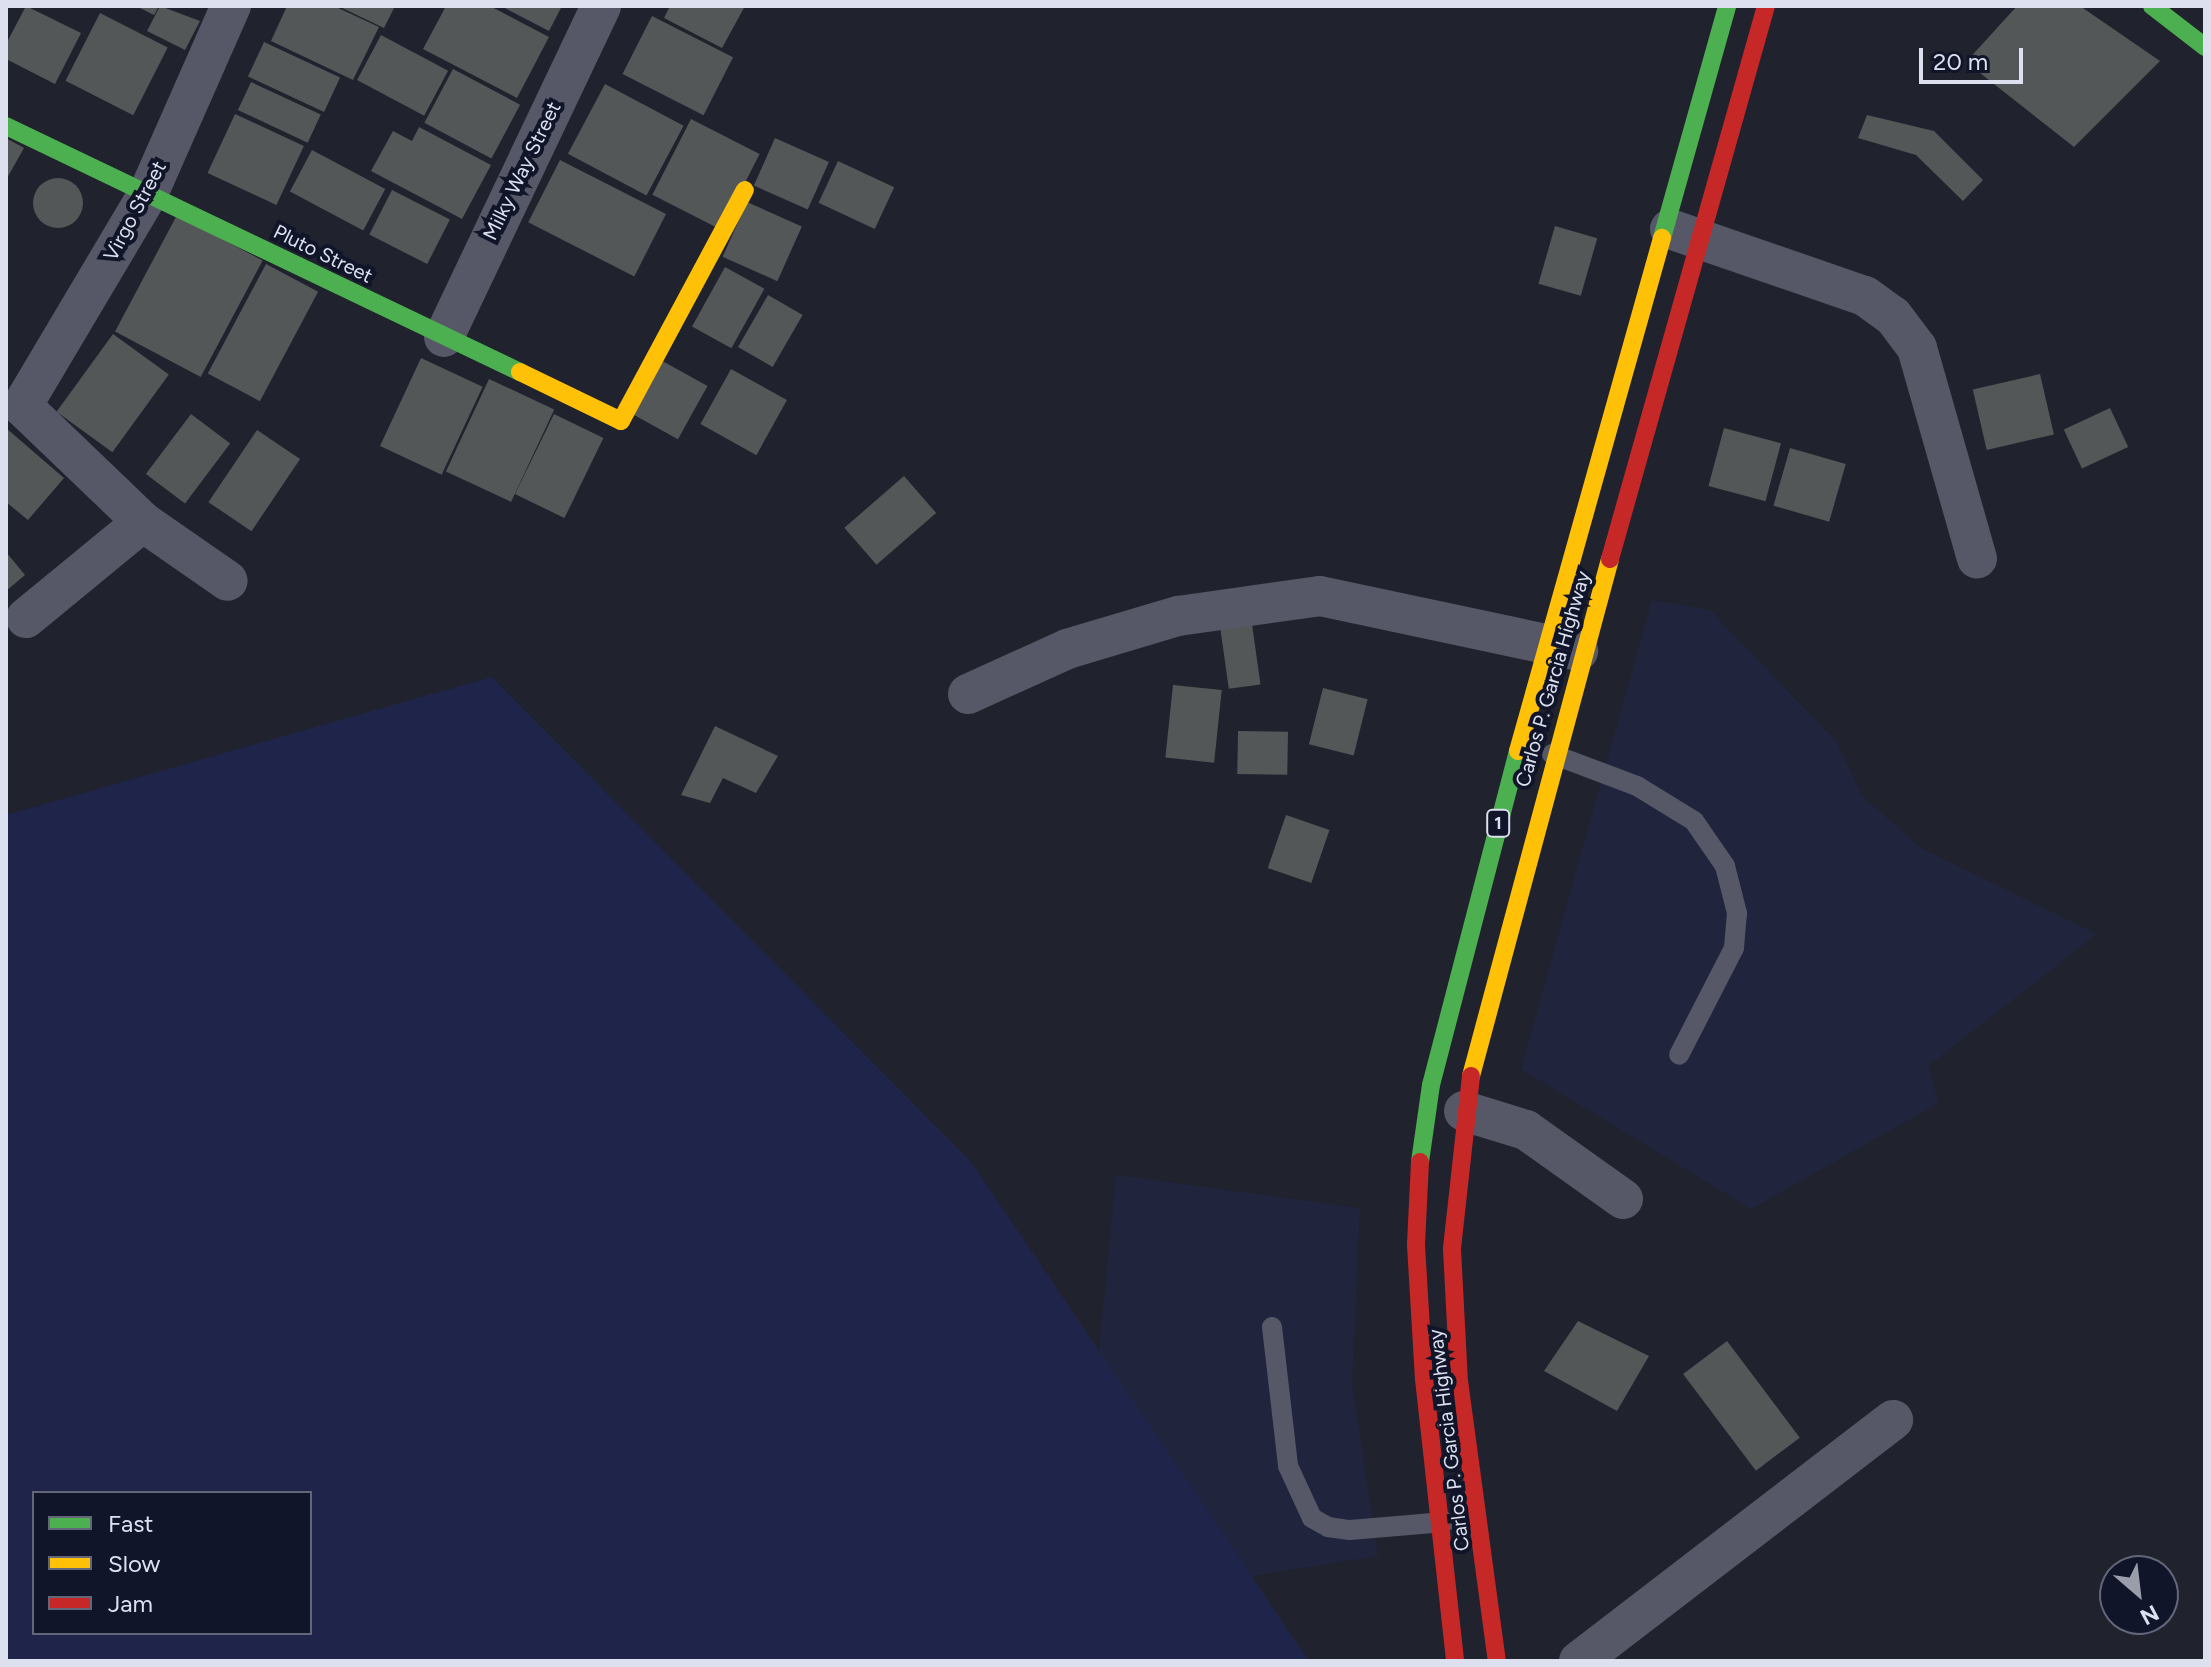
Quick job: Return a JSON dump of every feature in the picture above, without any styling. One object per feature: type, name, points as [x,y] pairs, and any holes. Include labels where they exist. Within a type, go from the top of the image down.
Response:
[{"type":"main road","name":"Carlos P. Garcia Highway","points":[[1455,1661],[1424,1379],[1416,1245],[1420,1164],[1452,997],[1520,746],[1566,647],[1683,233],[1727,6]]},
{"type":"main road","name":"Carlos P. Garcia Highway","points":[[1497,1661],[1481,1518],[1459,1381],[1452,1249],[1464,1111],[1554,755],[1566,647],[1683,233],[1766,6]]},
{"type":"main road","points":[[2152,6],[2205,47]]},
{"type":"main road","name":"Pluto Street","points":[[6,126],[621,421],[745,190]]},
{"type":"street","name":"Virgo Street","points":[[14,406],[148,194],[231,6]]},
{"type":"street","name":"Milky Way Street","points":[[444,337],[601,6]]},
{"type":"street","points":[[1683,233],[1865,296],[1893,316],[1917,348],[1977,559]]},
{"type":"street","points":[[14,406],[143,522],[228,581]]},
{"type":"street","points":[[26,618],[143,522]]},
{"type":"street","points":[[968,694],[1067,649],[1178,616],[1320,596],[1566,647]]},
{"type":"street","points":[[1464,1111],[1526,1130],[1623,1199]]},
{"type":"street","points":[[1579,1661],[1893,1420]]},
{"type":"lane","points":[[1520,746],[1554,755],[1637,786],[1694,821],[1725,866],[1737,913],[1734,948],[1679,1055]]},
{"type":"lane","points":[[1272,1327],[1288,1466],[1312,1518],[1328,1527],[1350,1530],[1481,1518]]},
{"type":"shaded area","points":[[1652,600],[1710,610],[1837,742],[1862,796],[1921,848],[2097,934],[1928,1066],[1939,1103],[1751,1209],[1521,1069]]},
{"type":"shaded area","points":[[492,677],[972,1163],[1309,1661],[6,1661],[6,815]]},
{"type":"shaded area","points":[[1116,1175],[1360,1208],[1352,1383],[1378,1556],[1154,1592],[1094,1401]]},
{"type":"building","points":[[26,6],[81,33],[55,84],[6,59],[6,44]]},
{"type":"building","points":[[136,6],[159,6],[154,15]]},
{"type":"building","points":[[160,6],[200,21],[185,50],[147,31]]},
{"type":"building","points":[[287,6],[334,6],[379,27],[353,80],[271,41]]},
{"type":"building","points":[[338,6],[395,6],[384,28]]},
{"type":"building","points":[[446,6],[490,6],[549,37],[517,98],[423,49]]},
{"type":"building","points":[[501,6],[562,6],[549,31]]},
{"type":"building","points":[[670,6],[745,6],[722,48],[664,18]]},
{"type":"building","points":[[2017,6],[2080,6],[2160,61],[2074,147],[1966,62]]},
{"type":"building","points":[[100,13],[168,48],[133,115],[65,81]]},
{"type":"building","points":[[652,16],[733,57],[704,115],[622,74]]},
{"type":"building","points":[[381,35],[448,71],[424,116],[357,80]]},
{"type":"building","points":[[264,42],[340,77],[324,112],[248,76]]},
{"type":"building","points":[[453,69],[520,105],[491,159],[424,123]]},
{"type":"building","points":[[251,82],[321,115],[308,143],[238,110]]},
{"type":"building","points":[[605,84],[684,126],[646,196],[568,154]]},
{"type":"building","points":[[235,114],[304,146],[276,205],[208,173]]},
{"type":"building","points":[[1867,115],[1934,131],[1983,180],[1963,201],[1916,155],[1858,138]]},
{"type":"building","points":[[691,119],[760,154],[721,230],[652,195]]},
{"type":"building","points":[[419,127],[491,165],[462,219],[371,171],[393,131],[412,141]]},
{"type":"building","points":[[6,138],[24,148],[6,180]]},
{"type":"building","points":[[775,138],[829,162],[808,210],[754,186]]},
{"type":"building","points":[[312,150],[385,189],[363,230],[290,191]]},
{"type":"building","points":[[560,160],[666,214],[634,276],[528,222]]},
{"type":"building","points":[[838,161],[894,187],[875,229],[819,203]]},
{"type":"building","points":[[58,178],[76,185],[83,203],[76,221],[58,228],[40,221],[33,203],[40,185]]},
{"type":"building","points":[[392,190],[450,220],[427,264],[369,235]]},
{"type":"building","points":[[747,202],[802,226],[777,281],[723,257]]},
{"type":"building","points":[[177,215],[263,261],[201,377],[115,332]]},
{"type":"building","points":[[1555,226],[1597,238],[1581,296],[1538,284]]},
{"type":"building","points":[[266,264],[318,292],[260,401],[208,373]]},
{"type":"building","points":[[725,267],[764,289],[731,348],[692,326]]},
{"type":"building","points":[[768,295],[803,315],[773,367],[738,347]]},
{"type":"building","points":[[113,334],[169,375],[112,452],[57,412]]},
{"type":"building","points":[[648,353],[707,386],[678,439],[618,406]]},
{"type":"building","points":[[421,358],[483,387],[442,475],[380,446]]},
{"type":"building","points":[[731,369],[787,400],[756,455],[700,424]]},
{"type":"building","points":[[2040,374],[2054,434],[1987,450],[1973,390]]},
{"type":"building","points":[[489,379],[554,409],[511,502],[446,471]]},
{"type":"building","points":[[2110,408],[2128,447],[2082,469],[2064,430]]},
{"type":"building","points":[[191,414],[230,443],[185,503],[146,474]]},
{"type":"building","points":[[554,414],[603,438],[564,518],[515,494]]},
{"type":"building","points":[[6,428],[64,478],[28,520],[6,502]]},
{"type":"building","points":[[1724,428],[1781,443],[1765,501],[1708,486]]},
{"type":"building","points":[[257,430],[300,459],[251,531],[208,502]]},
{"type":"building","points":[[1790,448],[1846,464],[1829,522],[1773,506]]},
{"type":"building","points":[[904,476],[936,513],[877,565],[844,528]]},
{"type":"building","points":[[6,552],[25,575],[6,591]]},
{"type":"building","points":[[1252,624],[1260,684],[1229,689],[1220,628]]},
{"type":"building","points":[[1173,685],[1222,690],[1214,763],[1165,758]]},
{"type":"building","points":[[1323,688],[1368,699],[1354,755],[1309,744]]},
{"type":"building","points":[[715,726],[778,756],[756,793],[723,778],[710,803],[681,795]]},
{"type":"building","points":[[1238,731],[1288,732],[1287,775],[1237,774]]},
{"type":"building","points":[[1286,815],[1329,830],[1311,883],[1268,868]]},
{"type":"building","points":[[1578,1321],[1649,1356],[1617,1411],[1544,1371]]},
{"type":"building","points":[[1727,1341],[1800,1438],[1756,1471],[1683,1374]]},
{"type":"traffic: fast","points":[[1662,238],[1727,6]]},
{"type":"traffic: fast","points":[[2152,6],[2205,47]]},
{"type":"traffic: fast","points":[[6,126],[520,372]]},
{"type":"traffic: fast","points":[[1420,1162],[1431,1085],[1518,751]]},
{"type":"traffic: slow","points":[[520,372],[621,421],[745,190]]},
{"type":"traffic: slow","points":[[1518,751],[1662,238]]},
{"type":"traffic: slow","points":[[1471,1076],[1610,559]]},
{"type":"traffic: jam","points":[[1610,559],[1766,6]]},
{"type":"traffic: jam","points":[[1471,1076],[1452,1249],[1459,1381],[1497,1661]]},
{"type":"traffic: jam","points":[[1420,1162],[1416,1245],[1424,1379],[1455,1661]]}]
